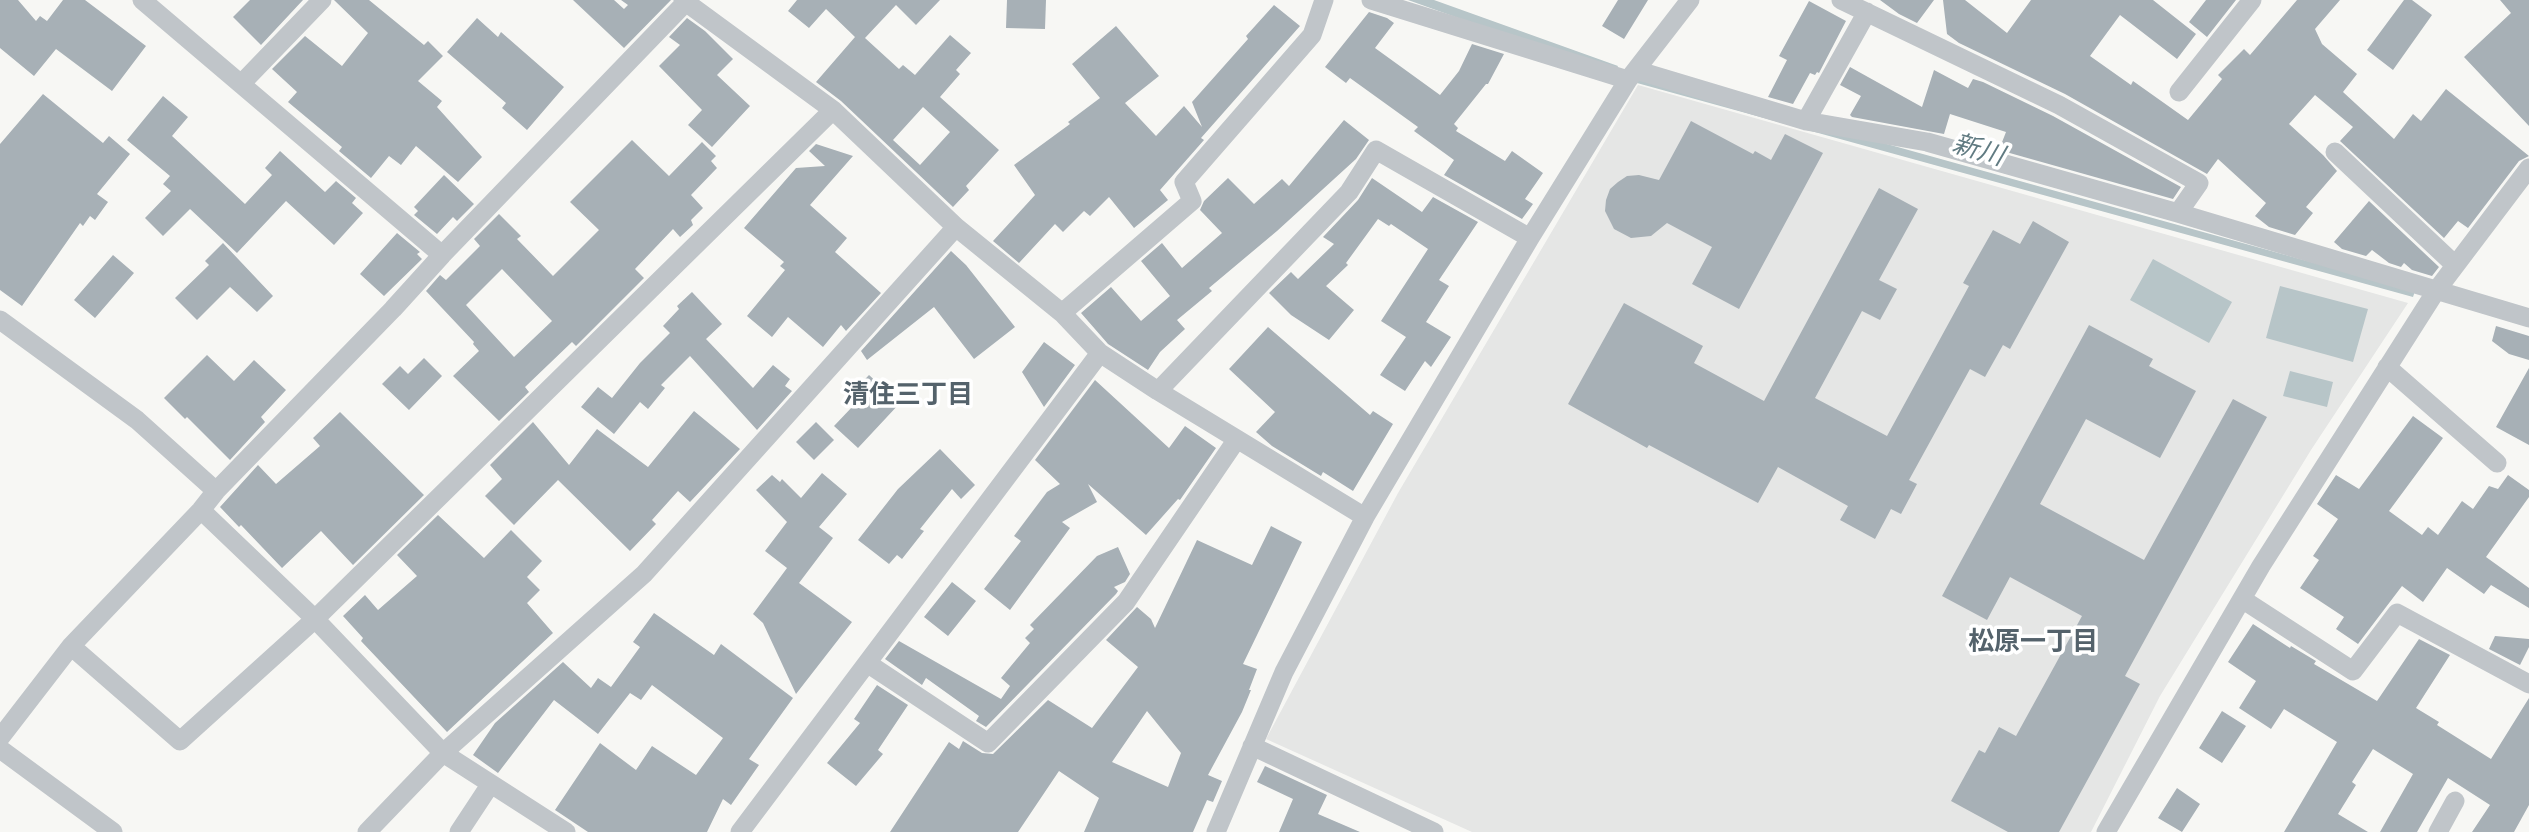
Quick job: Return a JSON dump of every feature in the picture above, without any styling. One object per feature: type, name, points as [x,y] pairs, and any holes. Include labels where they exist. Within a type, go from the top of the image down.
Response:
[{"type":"street","points":[[142,0],[442,255]]},
{"type":"street","points":[[241,84],[322,0]]},
{"type":"street","points":[[1062,313],[1192,201],[1184,183],[1312,35],[1324,0]]},
{"type":"street","points":[[1371,0],[1806,121],[1927,142],[2178,212],[2529,318]]},
{"type":"street","points":[[1216,832],[1284,672],[1365,517],[1530,238],[1633,74],[1690,0]]},
{"type":"street","points":[[1841,0],[2059,105],[2199,183],[2178,212]]},
{"type":"street","points":[[2179,92],[2252,0]]},
{"type":"street","points":[[3,728],[71,646],[216,491],[685,1],[833,110],[956,227],[1062,313],[1100,353],[1365,517]]},
{"type":"street","points":[[1806,121],[1867,12]]},
{"type":"street","points":[[71,646],[180,741],[315,619],[833,110]]},
{"type":"street","points":[[1158,391],[1349,192],[1376,150],[1530,238]]},
{"type":"street","points":[[2335,152],[2455,265]]},
{"type":"street","points":[[2106,832],[2242,599],[2387,367],[2436,291],[2528,171]]},
{"type":"street","points":[[367,832],[443,753],[644,575],[956,227]]},
{"type":"street","points":[[0,320],[137,421],[216,491]]},
{"type":"street","points":[[740,832],[1100,353]]},
{"type":"street","points":[[2387,367],[2497,463]]},
{"type":"street","points":[[867,663],[988,743],[1126,602],[1237,439]]},
{"type":"street","points":[[201,510],[315,619],[443,753],[566,832]]},
{"type":"street","points":[[2242,599],[2353,671],[2397,613],[2529,684]]},
{"type":"street","points":[[1252,746],[1434,832]]},
{"type":"street","points":[[0,748],[113,832]]},
{"type":"street","points":[[459,832],[490,785]]},
{"type":"street","points":[[2438,832],[2455,801]]},
{"type":"shaded area","points":[[1408,0],[1434,0],[1618,66],[1614,74]]},
{"type":"shaded area","points":[[1639,75],[2415,291],[2413,297],[1637,83]]},
{"type":"shaded area","points":[[1638,85],[2408,303],[2311,450],[2160,696],[2091,832],[1472,832],[1266,739],[1398,493]]},
{"type":"shaded area","points":[[2153,259],[2232,302],[2209,343],[2130,300]]},
{"type":"shaded area","points":[[2280,286],[2368,309],[2353,362],[2266,338]]},
{"type":"shaded area","points":[[2290,371],[2333,382],[2327,407],[2283,396]]},
{"type":"building","points":[[0,0],[18,0],[36,21],[40,16],[47,21],[63,0],[85,0],[146,46],[112,91],[56,49],[34,76],[0,48]]},
{"type":"building","points":[[250,0],[303,0],[261,45],[233,17]]},
{"type":"building","points":[[334,0],[369,0],[424,45],[428,41],[443,56],[418,81],[442,101],[437,107],[482,157],[458,182],[416,146],[401,165],[389,156],[371,178],[339,151],[342,147],[288,102],[297,92],[272,69],[305,36],[342,66],[368,33]]},
{"type":"building","points":[[573,0],[614,0],[624,9],[628,5],[621,0],[671,0],[624,48]]},
{"type":"building","points":[[797,0],[940,0],[916,25],[896,5],[865,38],[899,69],[903,65],[915,75],[950,35],[971,53],[956,70],[960,74],[940,97],[999,150],[966,186],[969,190],[953,207],[841,101],[816,82],[855,37],[826,9],[809,28],[788,11]],"holes":[[[923,107],[950,132],[920,165],[893,140]]]},
{"type":"building","points":[[1007,0],[1046,0],[1045,29],[1006,28]]},
{"type":"building","points":[[1618,0],[1648,0],[1624,39],[1602,26]]},
{"type":"building","points":[[1880,0],[1934,0],[1917,23]]},
{"type":"building","points":[[1943,0],[1965,0],[2007,33],[2031,0],[2153,0],[2196,34],[2177,59],[2120,15],[2090,56],[2131,85],[2133,81],[2188,120],[2222,79],[2218,75],[2244,49],[2250,55],[2297,0],[2340,0],[2315,29],[2322,44],[2357,74],[2343,92],[2394,139],[2413,114],[2421,121],[2446,89],[2529,156],[2519,161],[2468,228],[2458,221],[2444,238],[2340,141],[2353,127],[2315,95],[2289,124],[2337,171],[2306,207],[2313,213],[2295,235],[2269,227],[2255,216],[2266,203],[2218,159],[2207,174],[2065,94],[1959,43],[1947,34]]},
{"type":"building","points":[[2206,0],[2236,0],[2207,37],[2189,22]]},
{"type":"building","points":[[2404,0],[2412,0],[2432,15],[2393,70],[2367,50]]},
{"type":"building","points":[[2500,0],[2529,0],[2529,126],[2464,57],[2511,13]]},
{"type":"building","points":[[1809,1],[1846,21],[1819,73],[1810,73],[1793,104],[1768,97],[1787,60],[1779,56]]},
{"type":"building","points":[[1274,5],[1300,26],[1201,138],[1204,140],[1160,190],[1168,200],[1134,228],[1109,197],[1090,216],[1084,211],[1063,232],[1055,224],[1019,263],[993,241],[1035,195],[1014,165],[1100,98],[1072,64],[1116,26],[1159,76],[1125,103],[1156,136],[1184,106],[1202,127],[1192,102]]},
{"type":"building","points":[[1369,12],[1394,23],[1375,48],[1440,95],[1459,71],[1472,44],[1504,54],[1488,84],[1454,124],[1458,128],[1456,131],[1505,161],[1512,151],[1543,173],[1525,199],[1533,204],[1522,219],[1444,175],[1454,160],[1414,131],[1418,127],[1350,78],[1346,83],[1325,67]]},
{"type":"building","points":[[477,18],[498,37],[501,32],[564,87],[527,130],[502,108],[506,103],[447,52]]},
{"type":"building","points":[[687,18],[705,31],[733,59],[717,75],[750,106],[712,147],[688,125],[702,110],[659,66],[680,45],[669,37]]},
{"type":"building","points":[[1850,67],[1922,107],[1934,70],[1968,88],[1973,79],[1983,82],[2053,116],[2181,187],[2173,199],[1999,150],[2006,132],[1950,114],[1944,134],[1852,117],[1850,115],[1861,96],[1840,85]]},
{"type":"building","points":[[43,94],[103,143],[109,136],[130,154],[97,194],[108,202],[95,220],[90,216],[83,226],[80,223],[22,306],[0,290],[0,144]]},
{"type":"building","points":[[163,96],[188,117],[172,136],[245,204],[272,175],[265,168],[280,151],[325,192],[336,181],[356,198],[352,203],[363,213],[334,245],[286,201],[237,253],[190,209],[163,236],[145,218],[171,191],[163,184],[170,176],[127,140]]},
{"type":"building","points":[[1344,120],[1369,140],[1356,159],[1209,288],[1212,291],[1177,320],[1185,329],[1160,352],[1148,370],[1108,344],[1081,313],[1111,287],[1141,321],[1170,296],[1141,261],[1162,243],[1182,268],[1222,233],[1200,210],[1204,201],[1228,178],[1254,204],[1282,179],[1289,186]]},
{"type":"building","points":[[1691,121],[1753,154],[1755,151],[1771,160],[1785,134],[1823,153],[1739,309],[1692,284],[1712,247],[1667,223],[1651,236],[1631,238],[1614,229],[1605,211],[1610,189],[1627,176],[1639,175],[1659,180]]},
{"type":"building","points":[[632,140],[669,176],[702,142],[716,156],[711,161],[717,168],[691,195],[703,208],[691,220],[693,225],[680,237],[673,229],[635,269],[644,278],[576,346],[572,342],[525,387],[529,392],[499,421],[453,376],[479,351],[474,342],[426,291],[440,275],[446,280],[480,246],[474,239],[499,214],[521,236],[517,239],[553,276],[599,230],[570,202]],"holes":[[[502,269],[552,321],[514,357],[466,305]]]},
{"type":"building","points":[[816,144],[853,156],[810,205],[847,238],[835,252],[881,293],[846,331],[841,325],[823,347],[788,317],[772,337],[747,316],[785,270],[780,266],[784,262],[744,228],[796,168],[825,166],[809,151]]},
{"type":"building","points":[[444,175],[474,204],[457,221],[453,217],[437,234],[414,215],[418,211],[414,207]]},
{"type":"building","points":[[1372,178],[1422,212],[1433,197],[1478,222],[1439,280],[1449,286],[1426,322],[1451,337],[1431,367],[1425,361],[1405,391],[1380,375],[1406,337],[1381,321],[1428,249],[1391,224],[1389,226],[1378,219],[1346,263],[1348,265],[1326,286],[1354,310],[1329,340],[1291,315],[1269,293],[1291,272],[1298,279],[1334,244],[1323,237],[1358,200]]},
{"type":"building","points":[[1879,188],[1918,209],[1879,280],[1897,289],[1880,320],[1862,311],[1815,398],[1887,436],[1969,286],[1963,283],[1993,230],[2020,244],[2033,221],[2069,242],[2010,349],[2003,345],[1985,377],[1970,369],[1909,480],[1917,484],[1901,514],[1891,509],[1875,539],[1840,520],[1848,506],[1778,467],[1758,503],[1649,445],[1647,448],[1568,404],[1624,303],[1703,346],[1694,363],[1764,401]]},
{"type":"building","points":[[2369,201],[2439,267],[2432,276],[2412,270],[2404,263],[2401,267],[2389,263],[2372,250],[2366,256],[2342,249],[2334,242]]},
{"type":"building","points":[[397,233],[420,252],[417,254],[422,259],[384,296],[360,274]]},
{"type":"building","points":[[223,243],[273,296],[257,312],[230,287],[197,320],[175,298],[209,265],[205,261]]},
{"type":"building","points":[[951,251],[966,265],[1015,327],[974,359],[934,307],[867,360],[861,351]]},
{"type":"building","points":[[113,255],[134,273],[95,318],[74,300]]},
{"type":"building","points":[[692,292],[722,324],[706,339],[753,388],[773,365],[790,379],[785,386],[792,391],[757,430],[690,356],[661,385],[665,388],[648,409],[640,402],[614,434],[581,407],[598,387],[612,398],[640,363],[670,333],[663,326],[679,309],[677,306]]},
{"type":"building","points":[[2089,325],[2153,359],[2149,366],[2196,391],[2160,458],[2086,419],[2040,504],[2144,560],[2233,399],[2267,417],[2125,676],[2140,684],[2059,832],[2008,832],[1951,801],[1979,750],[1985,753],[1999,727],[2016,736],[2082,616],[2010,577],[1987,620],[1942,596]]},
{"type":"building","points":[[2496,326],[2529,336],[2529,360],[2509,354],[2492,341]]},
{"type":"building","points":[[1268,327],[1370,415],[1373,411],[1393,424],[1353,491],[1323,472],[1321,476],[1272,446],[1256,432],[1275,412],[1229,369]]},
{"type":"building","points":[[1044,342],[1075,365],[1044,407],[1022,372]]},
{"type":"building","points":[[207,355],[234,381],[254,360],[286,390],[261,417],[265,422],[230,460],[164,398]]},
{"type":"building","points":[[424,358],[442,376],[409,410],[382,384],[400,366],[408,374]]},
{"type":"building","points":[[2529,368],[2529,445],[2496,427]]},
{"type":"building","points":[[869,375],[900,403],[858,448],[834,426],[853,406],[846,399]]},
{"type":"building","points":[[1095,380],[1169,448],[1185,426],[1216,448],[1180,500],[1178,499],[1146,535],[1088,484],[1097,502],[1062,522],[1070,528],[1010,610],[984,589],[1021,541],[1014,536],[1047,492],[1060,484],[1035,460]]},
{"type":"building","points":[[694,411],[740,449],[690,502],[678,491],[652,520],[656,524],[630,551],[558,480],[514,525],[485,496],[502,479],[490,465],[533,422],[569,465],[597,429],[648,467]]},
{"type":"building","points":[[340,412],[424,495],[353,565],[321,531],[282,568],[220,507],[258,465],[276,484],[320,446],[313,438]]},
{"type":"building","points":[[2413,416],[2443,438],[2389,511],[2422,535],[2428,527],[2438,535],[2462,501],[2473,509],[2489,486],[2498,489],[2508,475],[2529,490],[2529,497],[2486,557],[2529,588],[2529,608],[2491,585],[2484,594],[2447,568],[2423,602],[2402,586],[2358,644],[2336,629],[2344,617],[2300,588],[2319,560],[2313,556],[2338,519],[2317,504],[2336,475],[2359,489]]},
{"type":"building","points":[[816,422],[834,440],[814,460],[796,442]]},
{"type":"building","points":[[940,449],[975,485],[961,499],[952,489],[920,529],[924,531],[902,559],[897,555],[889,564],[858,540],[898,489]]},
{"type":"building","points":[[822,473],[847,494],[819,527],[833,538],[799,583],[852,622],[796,694],[763,623],[753,614],[787,568],[765,551],[787,522],[756,490],[772,475],[780,482],[782,479],[801,498]]},
{"type":"building","points":[[438,515],[484,558],[511,530],[542,561],[527,577],[540,590],[527,603],[553,633],[447,732],[361,641],[363,638],[343,616],[365,595],[378,610],[417,576],[397,555]]},
{"type":"building","points":[[1271,526],[1302,542],[1243,664],[1257,669],[1251,690],[1208,775],[1222,781],[1213,802],[1207,800],[1193,832],[1084,832],[1099,798],[1059,771],[1018,832],[890,832],[949,742],[959,749],[963,741],[982,753],[993,754],[1048,700],[1092,728],[1138,667],[1106,640],[1137,607],[1151,619],[1155,628],[1197,540],[1252,565]],"holes":[[[1147,711],[1181,753],[1168,787],[1112,762]]]},
{"type":"building","points":[[1118,547],[1130,574],[1125,582],[1114,587],[1118,591],[1116,594],[986,727],[976,721],[979,716],[926,678],[922,685],[885,659],[899,641],[1001,699],[1010,686],[1001,678],[1030,643],[1025,638],[1034,629],[1030,625],[1097,556]]},
{"type":"building","points":[[952,582],[976,601],[948,636],[924,617]]},
{"type":"building","points":[[654,613],[714,655],[721,644],[793,698],[749,759],[759,765],[731,805],[723,799],[707,832],[588,832],[555,810],[600,743],[636,770],[652,746],[696,775],[723,738],[652,685],[641,700],[630,693],[598,734],[554,700],[498,773],[473,755],[495,723],[563,662],[591,688],[598,678],[611,687],[640,647],[633,642]]},
{"type":"building","points":[[2253,624],[2377,701],[2419,639],[2450,655],[2416,708],[2439,722],[2437,725],[2491,759],[2529,698],[2529,805],[2514,832],[2472,832],[2490,805],[2448,778],[2417,832],[2380,832],[2413,774],[2373,749],[2352,782],[2356,785],[2338,814],[2368,832],[2284,832],[2337,742],[2284,709],[2271,729],[2239,708],[2256,681],[2228,662]]},
{"type":"building","points":[[2495,636],[2529,639],[2529,647],[2520,665],[2489,649]]},
{"type":"building","points":[[877,685],[908,705],[878,750],[883,754],[856,786],[827,763],[860,723],[854,719]]},
{"type":"building","points":[[2222,711],[2246,726],[2222,763],[2199,748]]},
{"type":"building","points":[[1265,766],[1327,795],[1318,814],[1360,832],[1279,832],[1293,799],[1257,782]]},
{"type":"building","points":[[2177,788],[2200,804],[2182,832],[2158,818]]},
{"type":"district","name":"清住三丁目","points":[[908,396]]},
{"type":"district","name":"松原一丁目","points":[[2033,643]]},
{"type":"water label","name":"新川","points":[[1978,151]]}]
